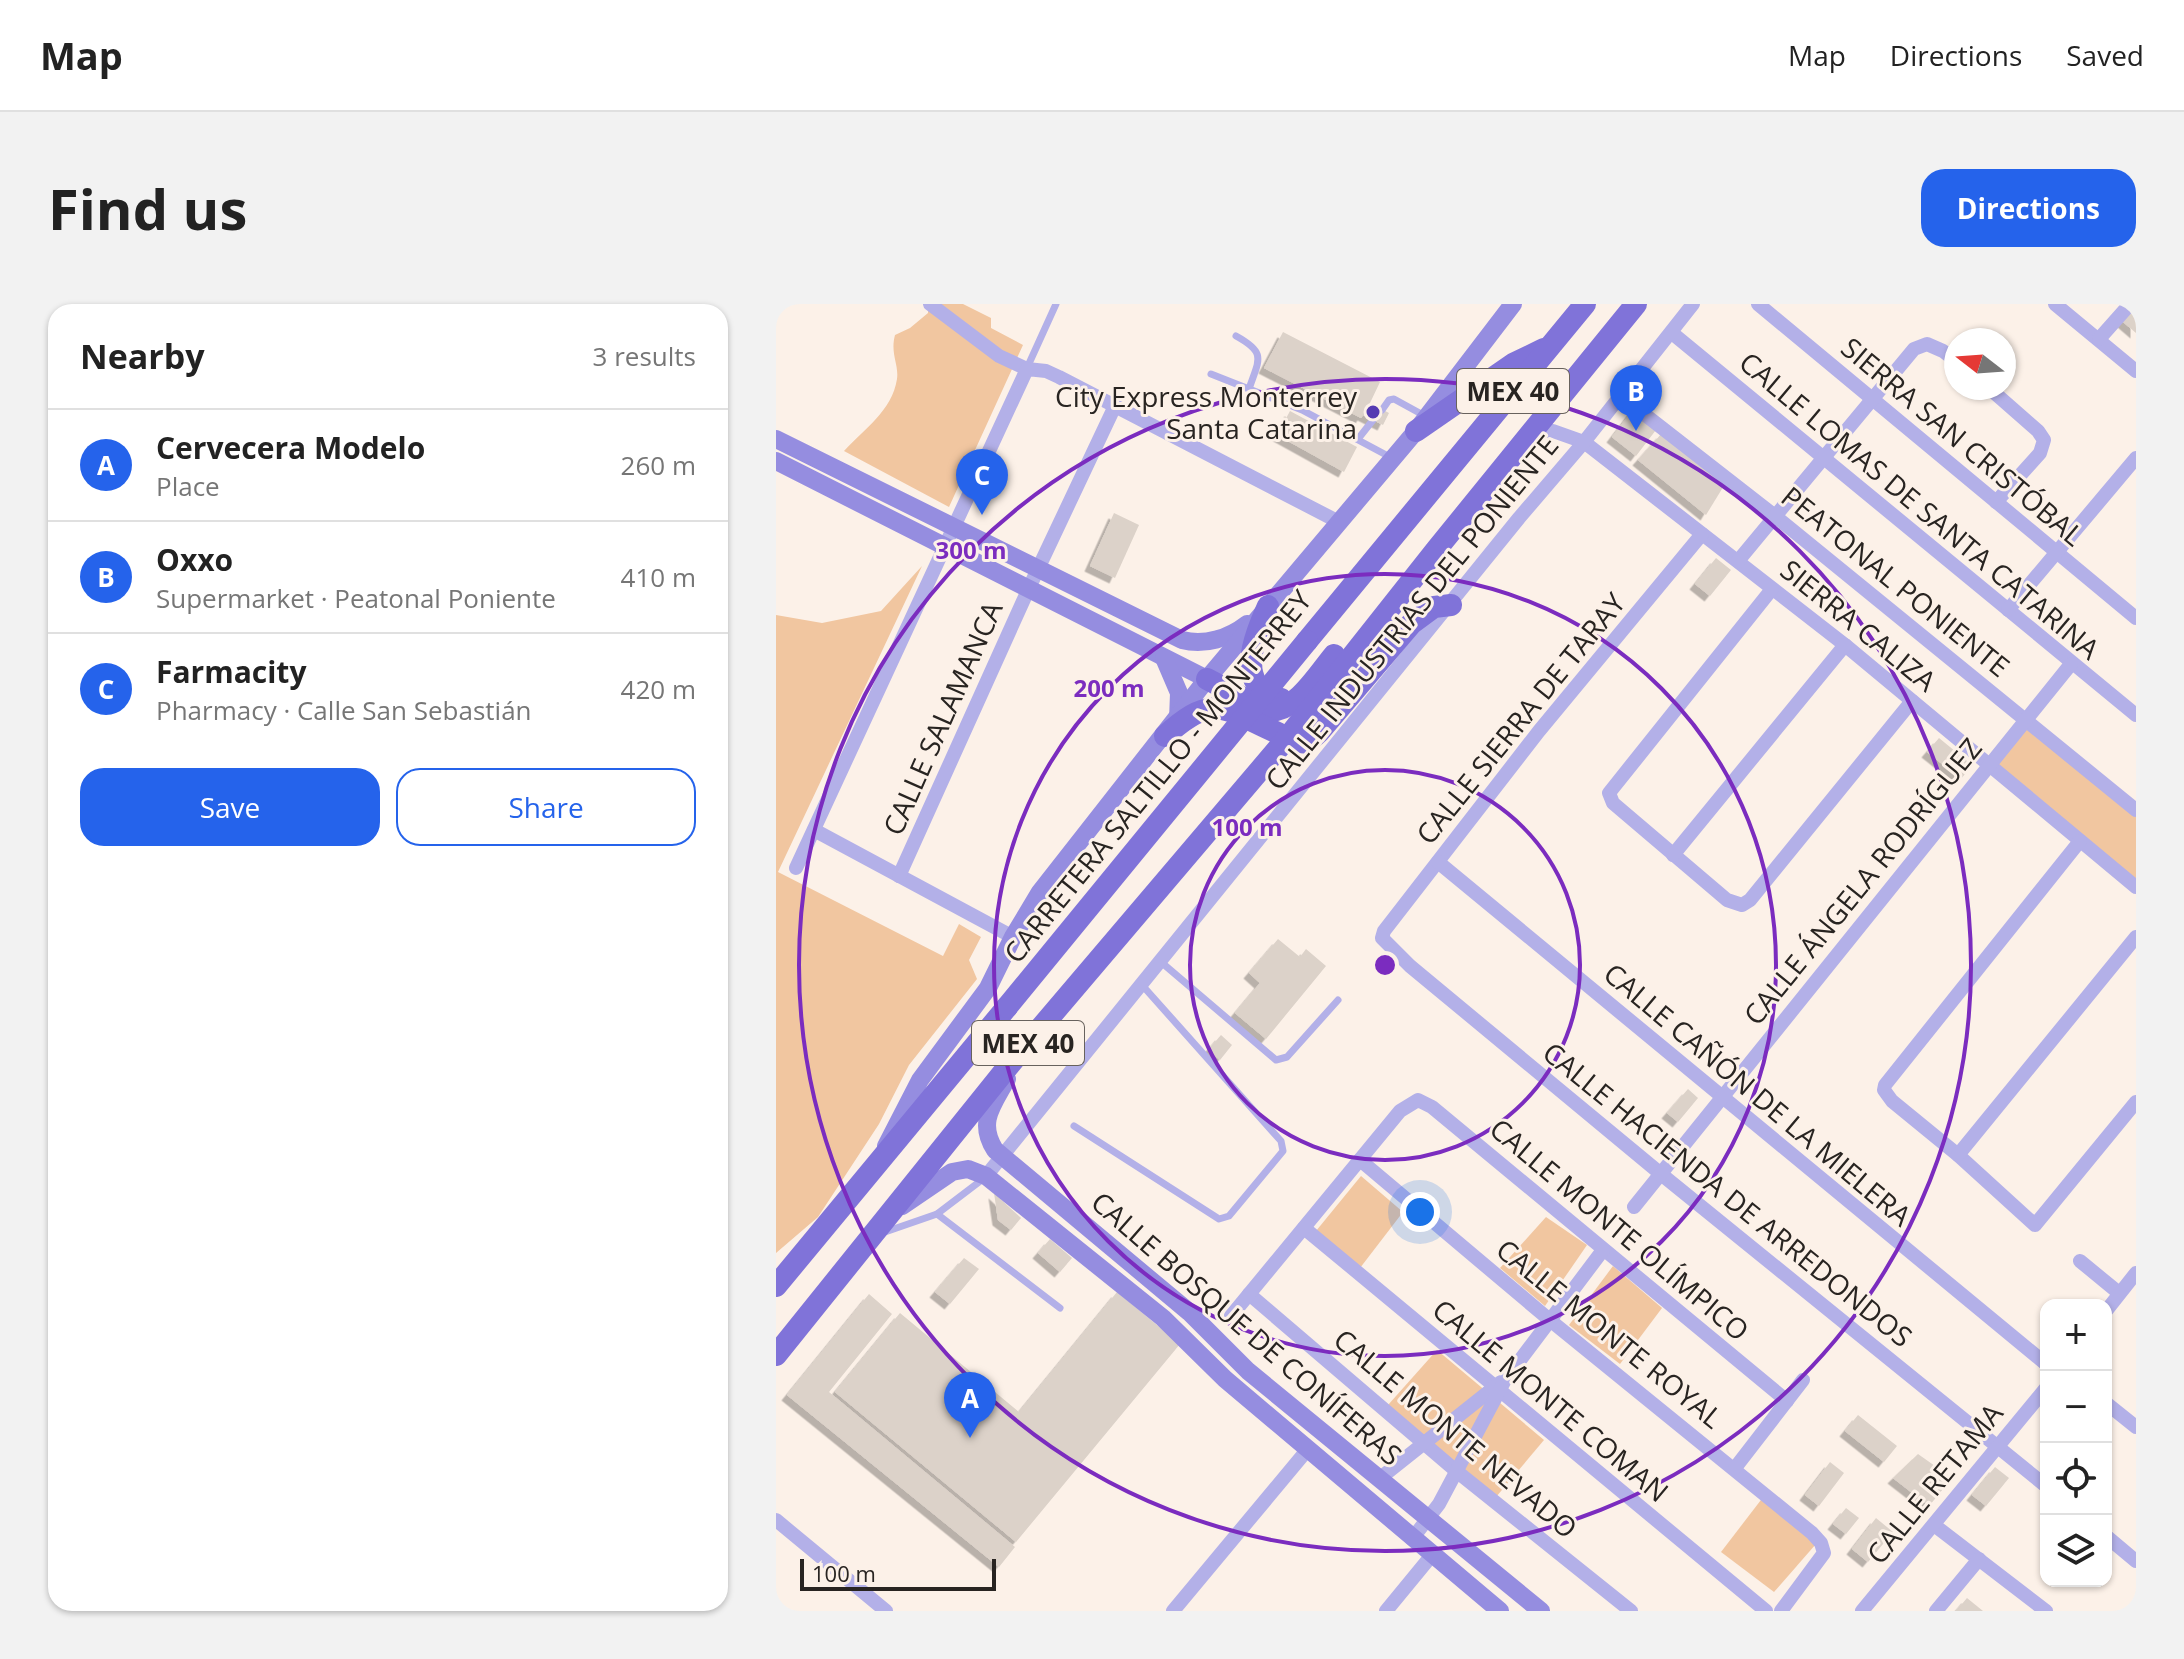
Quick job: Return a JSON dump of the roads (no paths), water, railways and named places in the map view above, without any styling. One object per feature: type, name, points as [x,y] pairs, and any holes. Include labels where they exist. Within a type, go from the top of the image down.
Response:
[{"type":"main road","name":"CARRETERA SALTILLO - MONTERREY","points":[[780,1279],[1585,304]]},
{"type":"main road","name":"MEX 40","points":[[776,1355],[883,1218],[1015,1058],[1288,737],[1636,304]]},
{"type":"main road","points":[[1421,424],[1513,364],[1552,344]]},
{"type":"main road","points":[[1207,679],[1271,711],[1288,707],[1404,575],[1425,554],[1436,550]]},
{"type":"main road","points":[[1171,728],[1200,709],[1212,707],[1231,712],[1302,743],[1315,737],[1411,624],[1434,607],[1451,605]]},
{"type":"main road","points":[[1268,606],[1252,649],[1256,684],[1266,694],[1278,698],[1291,698],[1302,693]]},
{"type":"street","points":[[930,304],[999,356],[1059,377],[1339,522]]},
{"type":"street","points":[[882,1156],[920,1080],[979,1002],[1040,892],[1207,679],[1421,424],[1513,304]]},
{"type":"street","name":"CALLE INDUSTRIAS DEL PONIENTE","points":[[986,1176],[1693,304]]},
{"type":"street","name":"SIERRA SAN CRISTÓBAL","points":[[1758,304],[2136,618]]},
{"type":"street","points":[[2055,304],[2136,371]]},
{"type":"street","points":[[2099,339],[2130,304]]},
{"type":"street","name":"CALLE LOMAS DE SANTA CATARINA","points":[[1672,333],[2136,715]]},
{"type":"street","points":[[1738,561],[1914,349],[1927,344],[1944,352]]},
{"type":"street","points":[[796,868],[953,526],[1031,369]]},
{"type":"street","name":"PEATONAL PONIENTE","points":[[1621,396],[1775,516],[2136,810]]},
{"type":"street","points":[[1996,502],[2040,453],[2044,440],[2003,400]]},
{"type":"street","name":"CALLE SALAMANCA","points":[[899,876],[1114,408]]},
{"type":"street","name":"SIERRA CALIZA","points":[[1535,431],[1553,431],[1584,442],[1845,645],[2136,887]]},
{"type":"street","points":[[776,439],[1188,642],[1206,643],[1233,633],[1268,606]]},
{"type":"street","points":[[2008,610],[2136,458]]},
{"type":"street","points":[[776,461],[1207,679]]},
{"type":"street","name":"CALLE SIERRA DE TARAY","points":[[1382,938],[1384,931],[1539,731],[1702,534]]},
{"type":"street","points":[[1772,589],[1609,793],[1613,803],[1727,900],[1742,905],[1750,900],[1912,701]]},
{"type":"street","points":[[1673,855],[1845,645]]},
{"type":"street","points":[[1164,658],[1179,693],[1171,728]]},
{"type":"street","name":"CALLE ÁNGELA RODRÍGUEZ","points":[[1634,1207],[2071,664]]},
{"type":"street","points":[[814,830],[1013,937]]},
{"type":"street","points":[[2080,841],[1884,1088],[1892,1101],[1958,1155],[2035,1225],[2136,1102]]},
{"type":"street","name":"CALLE CAÑÓN DE LA MIELERA","points":[[1438,862],[2040,1359]]},
{"type":"street","points":[[1958,1155],[2136,937]]},
{"type":"street","name":"CALLE HACIENDA DE ARREDONDOS","points":[[1382,938],[1422,976],[1661,1174],[2040,1481]]},
{"type":"street","name":"CALLE BOSQUE DE CONÍFERAS","points":[[1015,1058],[987,1126],[986,1135],[1003,1157],[1189,1312],[1248,1371],[1541,1611]]},
{"type":"street","name":"CALLE MONTE OLÍMPICO","points":[[1360,1160],[1400,1111],[1418,1100],[1432,1107],[1787,1401]]},
{"type":"street","points":[[1231,1316],[1360,1160]]},
{"type":"street","name":"CALLE MONTE ROYAL","points":[[1360,1160],[1551,1321],[1812,1533],[1825,1550],[1821,1561],[1781,1611]]},
{"type":"street","points":[[883,1218],[952,1172],[968,1169],[986,1176]]},
{"type":"street","name":"CALLE BOSQUE DE CONÍFERAS","points":[[986,1176],[1163,1318],[1225,1379],[1500,1611]]},
{"type":"street","name":"CALLE MONTE COMAN","points":[[1304,1228],[1499,1386],[1766,1611]]},
{"type":"street","points":[[1412,1539],[1439,1504],[1499,1386],[1603,1250]]},
{"type":"street","points":[[2080,1261],[2119,1293]]},
{"type":"street","points":[[2112,1303],[2136,1273]]},
{"type":"street","name":"CALLE MONTE NEVADO","points":[[1249,1294],[1455,1470],[1631,1611]]},
{"type":"street","points":[[1735,1468],[1803,1380]]},
{"type":"street","points":[[1379,1479],[1499,1386]]},
{"type":"street","name":"CALLE RETAMA","points":[[1862,1611],[2040,1395]]},
{"type":"street","points":[[2112,1408],[2136,1427]]},
{"type":"street","points":[[1173,1611],[1308,1449]]},
{"type":"street","points":[[776,1520],[886,1611]]},
{"type":"street","points":[[1934,1525],[2046,1611]]},
{"type":"street","points":[[2112,1541],[2136,1561]]},
{"type":"street","points":[[1386,1611],[1432,1555]]},
{"type":"street","points":[[1936,1611],[1979,1559]]},
{"type":"lane","points":[[1031,369],[1056,304]]},
{"type":"lane","points":[[1236,336],[1258,352],[1249,389]]},
{"type":"lane","points":[[1211,374],[1302,410],[1392,458]]},
{"type":"lane","points":[[1382,410],[1389,400],[1394,399],[1421,424]]},
{"type":"lane","points":[[1358,439],[1373,420]]},
{"type":"lane","points":[[1161,962],[1276,1060],[1287,1057],[1338,1000]]},
{"type":"lane","points":[[1074,1126],[1219,1219],[1229,1216],[1283,1151],[1281,1141],[1142,985]]},
{"type":"lane","points":[[868,1238],[937,1214],[986,1176]]},
{"type":"lane","points":[[937,1214],[1060,1308]]},
{"type":"place","name":"City Express Monterrey Santa Catarina","points":[[1373,412]]},
{"type":"place","name":"Oxxo","points":[[1636,431]]},
{"type":"place","name":"Farmacity","points":[[982,515]]},
{"type":"place","name":"Cervecera Modelo","points":[[970,1438]]}]
